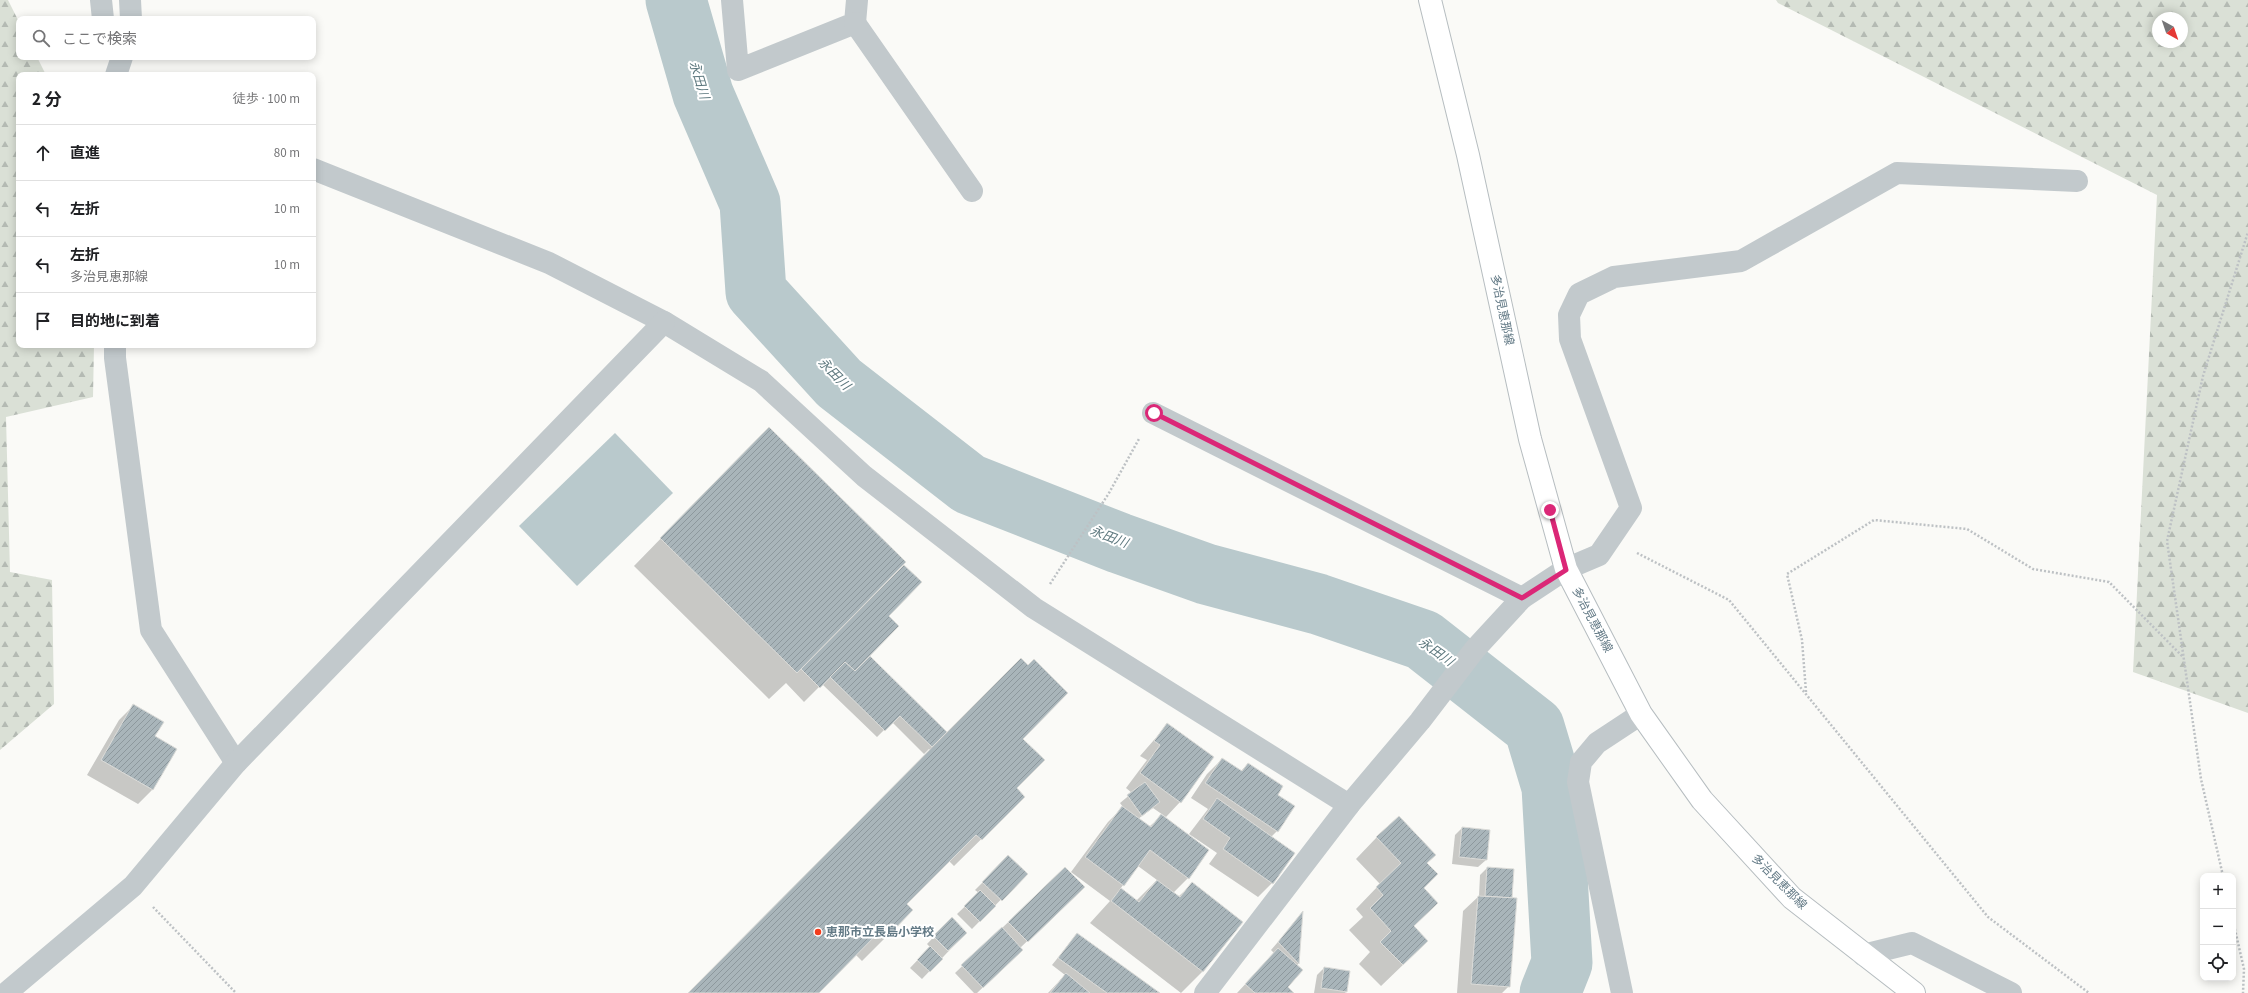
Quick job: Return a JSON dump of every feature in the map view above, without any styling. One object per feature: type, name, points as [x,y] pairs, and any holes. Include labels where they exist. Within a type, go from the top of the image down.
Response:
[{"type":"main road","name":"多治見恵那線","points":[[1430,0],[1468,155],[1530,439],[1566,570],[1641,714],[1702,800],[1792,898],[1863,955],[1914,993]]},
{"type":"street","points":[[100,0],[103,16]]},
{"type":"street","points":[[130,0],[131,16]]},
{"type":"street","points":[[732,0],[738,70],[856,23]]},
{"type":"street","points":[[857,0],[856,23],[972,191]]},
{"type":"street","points":[[108,60],[110,72]]},
{"type":"street","points":[[117,72],[121,60]]},
{"type":"street","points":[[316,170],[549,263],[664,322],[761,381],[864,476],[1034,608],[1349,805]]},
{"type":"street","points":[[1205,993],[1349,805],[1420,720],[1475,649],[1522,598],[1566,570],[1599,554],[1631,508],[1570,339],[1569,315],[1579,294],[1614,277],[1741,261],[1897,173],[2077,181]]},
{"type":"street","points":[[6,993],[133,886],[236,763],[664,322]]},
{"type":"street","points":[[115,348],[115,358],[151,630],[236,763]]},
{"type":"street","points":[[1154,413],[1522,598]]},
{"type":"street","points":[[1622,993],[1578,782],[1581,762],[1597,743],[1641,714]]},
{"type":"street","points":[[1863,955],[1912,943],[2011,993]]},
{"type":"path","points":[[2222,873],[2201,778],[2167,541],[2204,376],[2248,232]]},
{"type":"path","points":[[1063,564],[1109,493],[1154,413]]},
{"type":"path","points":[[1806,692],[1802,640],[1787,574],[1874,520],[1967,529],[2033,569],[2109,582],[2184,657]]},
{"type":"path","points":[[1609,539],[1705,586],[1729,600],[1806,692],[1988,917],[2089,993]]},
{"type":"path","points":[[133,886],[236,993]]},
{"type":"path","points":[[2236,934],[2244,969],[2244,993]]},
{"type":"green space","points":[[0,0],[8,0],[16,16],[16,60],[38,60],[44,72],[16,72],[16,348],[94,348],[93,397],[6,417],[10,572],[52,580],[54,704],[0,750]]},
{"type":"green space","points":[[1776,0],[2248,0],[2248,713],[2133,672],[2157,195],[1778,3]]},
{"type":"shaded area","points":[[615,433],[673,493],[577,586],[519,526]]},
{"type":"building","points":[[769,427],[906,562],[797,673],[660,538]]},
{"type":"building","points":[[904,565],[922,582],[889,616],[899,626],[855,671],[845,662],[820,688],[801,669]]},
{"type":"building","points":[[870,656],[947,732],[932,747],[900,716],[885,731],[830,677],[845,662],[855,671]]},
{"type":"building","points":[[1021,658],[1028,665],[1034,659],[1068,693],[1023,739],[1045,760],[1017,788],[1025,797],[982,840],[976,835],[907,904],[913,910],[889,935],[883,928],[819,993],[688,993]]},
{"type":"building","points":[[133,704],[164,722],[155,736],[177,749],[153,790],[101,760]]},
{"type":"building","points":[[1167,723],[1214,757],[1181,803],[1140,773],[1160,745],[1154,741]]},
{"type":"building","points":[[1222,758],[1242,771],[1248,763],[1283,786],[1278,795],[1295,806],[1278,832],[1205,783]]},
{"type":"building","points":[[1145,782],[1160,802],[1142,816],[1127,795]]},
{"type":"building","points":[[1217,798],[1295,853],[1273,884],[1223,849],[1230,838],[1203,819]]},
{"type":"building","points":[[1122,806],[1151,827],[1161,814],[1209,850],[1189,879],[1150,850],[1124,886],[1085,857]]},
{"type":"building","points":[[1399,816],[1436,855],[1427,863],[1438,874],[1424,888],[1438,903],[1414,926],[1428,941],[1403,965],[1380,942],[1391,931],[1370,908],[1383,895],[1376,887],[1401,863],[1376,837]]},
{"type":"building","points":[[1462,827],[1490,830],[1487,860],[1459,857]]},
{"type":"building","points":[[1008,855],[1028,874],[1002,901],[982,882]]},
{"type":"building","points":[[1065,867],[1085,887],[1028,942],[1008,922]]},
{"type":"building","points":[[1487,867],[1514,869],[1512,898],[1485,896]]},
{"type":"building","points":[[1157,880],[1180,897],[1192,882],[1243,922],[1203,972],[1111,901],[1121,888],[1139,902]]},
{"type":"building","points":[[980,890],[996,906],[980,922],[964,906]]},
{"type":"building","points":[[1478,896],[1517,898],[1510,987],[1471,984]]},
{"type":"building","points":[[1303,911],[1299,964],[1278,942]]},
{"type":"building","points":[[952,917],[967,933],[948,951],[933,936]]},
{"type":"building","points":[[1002,927],[1023,950],[983,988],[961,965]]},
{"type":"building","points":[[1077,933],[1160,993],[1107,993],[1058,958]]},
{"type":"building","points":[[930,946],[943,959],[930,972],[917,960]]},
{"type":"building","points":[[1278,948],[1303,970],[1288,987],[1294,993],[1255,993],[1245,984]]},
{"type":"building","points":[[1324,967],[1350,971],[1347,992],[1321,988]]},
{"type":"building","points":[[1066,973],[1090,993],[1050,993]]},
{"type":"waterway","name":"永田川","points":[[676,0],[703,94],[750,203],[756,292],[839,383],[969,484],[1119,543],[1206,574],[1318,604],[1423,640],[1534,727],[1552,787],[1562,963],[1550,993]]},
{"type":"place","name":"恵那市立長島小学校","points":[[818,932]]},
{"type":"route","points":[[1154,413],[1522,598],[1566,570],[1550,510]]}]
